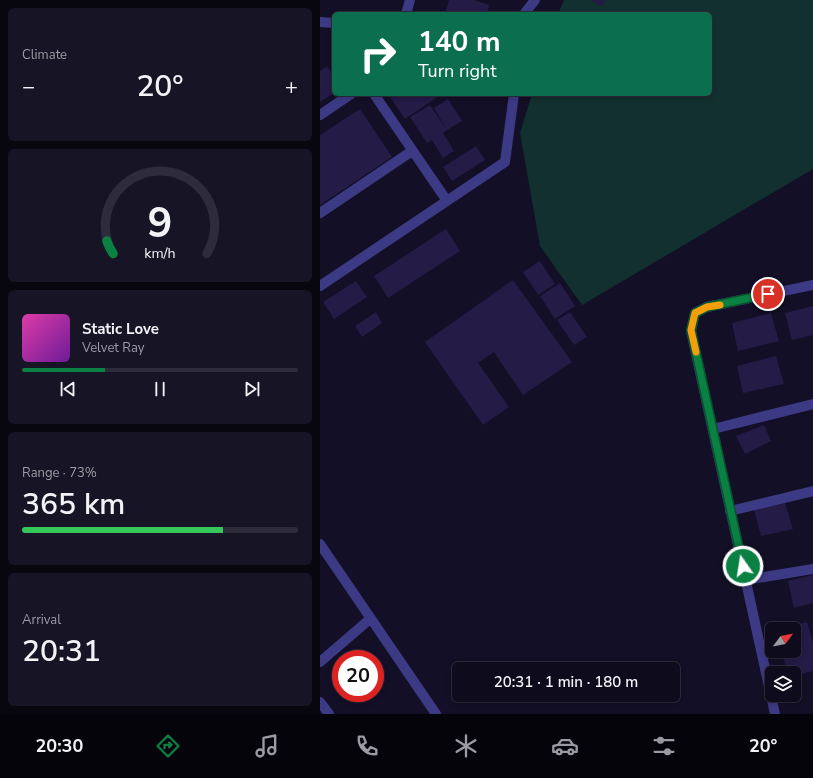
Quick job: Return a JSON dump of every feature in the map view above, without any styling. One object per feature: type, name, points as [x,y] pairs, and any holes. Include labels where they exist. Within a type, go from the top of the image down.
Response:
[{"type":"lane","points":[[407,12],[410,0]]},
{"type":"lane","points":[[526,12],[535,0]]},
{"type":"lane","points":[[532,12],[535,0]]},
{"type":"lane","points":[[320,22],[332,23]]},
{"type":"lane","points":[[320,115],[348,96]]},
{"type":"lane","points":[[375,96],[447,201]]},
{"type":"lane","points":[[320,286],[505,162],[514,96]]},
{"type":"lane","points":[[320,213],[412,151]]},
{"type":"lane","points":[[775,714],[691,330],[695,313],[707,307],[813,285]]},
{"type":"lane","points":[[713,428],[813,404]]},
{"type":"lane","points":[[730,511],[813,491]]},
{"type":"lane","points":[[320,544],[436,714]]},
{"type":"lane","points":[[746,580],[813,569]]},
{"type":"lane","points":[[320,662],[370,619]]},
{"type":"lane","points":[[320,702],[329,714]]},
{"type":"green space","points":[[564,0],[813,0],[813,169],[582,305],[540,246],[520,133],[531,96],[712,96],[712,12],[559,12]]},
{"type":"building","points":[[449,0],[474,0],[489,5],[487,12],[446,12]]},
{"type":"building","points":[[589,0],[606,0],[602,6]]},
{"type":"building","points":[[327,66],[332,73],[332,94],[320,102],[320,71]]},
{"type":"building","points":[[389,96],[439,96],[405,119]]},
{"type":"building","points":[[448,99],[462,121],[447,130],[434,108]]},
{"type":"building","points":[[430,105],[447,130],[443,133],[454,151],[443,158],[432,140],[427,143],[410,117]]},
{"type":"building","points":[[360,109],[392,157],[320,205],[320,135]]},
{"type":"building","points":[[476,146],[485,160],[452,181],[443,167]]},
{"type":"building","points":[[446,229],[460,251],[388,298],[374,276]]},
{"type":"building","points":[[540,261],[555,284],[538,295],[523,272]]},
{"type":"building","points":[[513,280],[572,362],[523,395],[494,352],[478,363],[509,407],[483,425],[425,342]]},
{"type":"building","points":[[356,281],[367,297],[334,319],[323,302]]},
{"type":"building","points":[[560,283],[575,306],[555,319],[540,296]]},
{"type":"building","points":[[813,306],[813,335],[792,340],[785,313]]},
{"type":"building","points":[[376,312],[382,323],[362,337],[355,326]]},
{"type":"building","points":[[570,312],[587,337],[574,345],[557,320]]},
{"type":"building","points":[[771,313],[779,341],[738,351],[732,323]]},
{"type":"building","points":[[776,356],[784,384],[743,393],[737,366]]},
{"type":"building","points":[[764,425],[771,441],[745,454],[736,436]]},
{"type":"building","points":[[785,503],[793,529],[761,536],[754,510]]},
{"type":"building","points":[[813,575],[813,603],[794,608],[788,581]]},
{"type":"building","points":[[807,622],[813,642],[813,671],[801,674],[801,666],[785,666],[784,658],[801,658],[801,623]]},
{"type":"slow traffic","points":[[696,352],[691,330],[695,313],[707,307],[720,305]]},
{"type":"route","points":[[743,566],[691,330],[695,313],[707,307],[768,294]]}]
